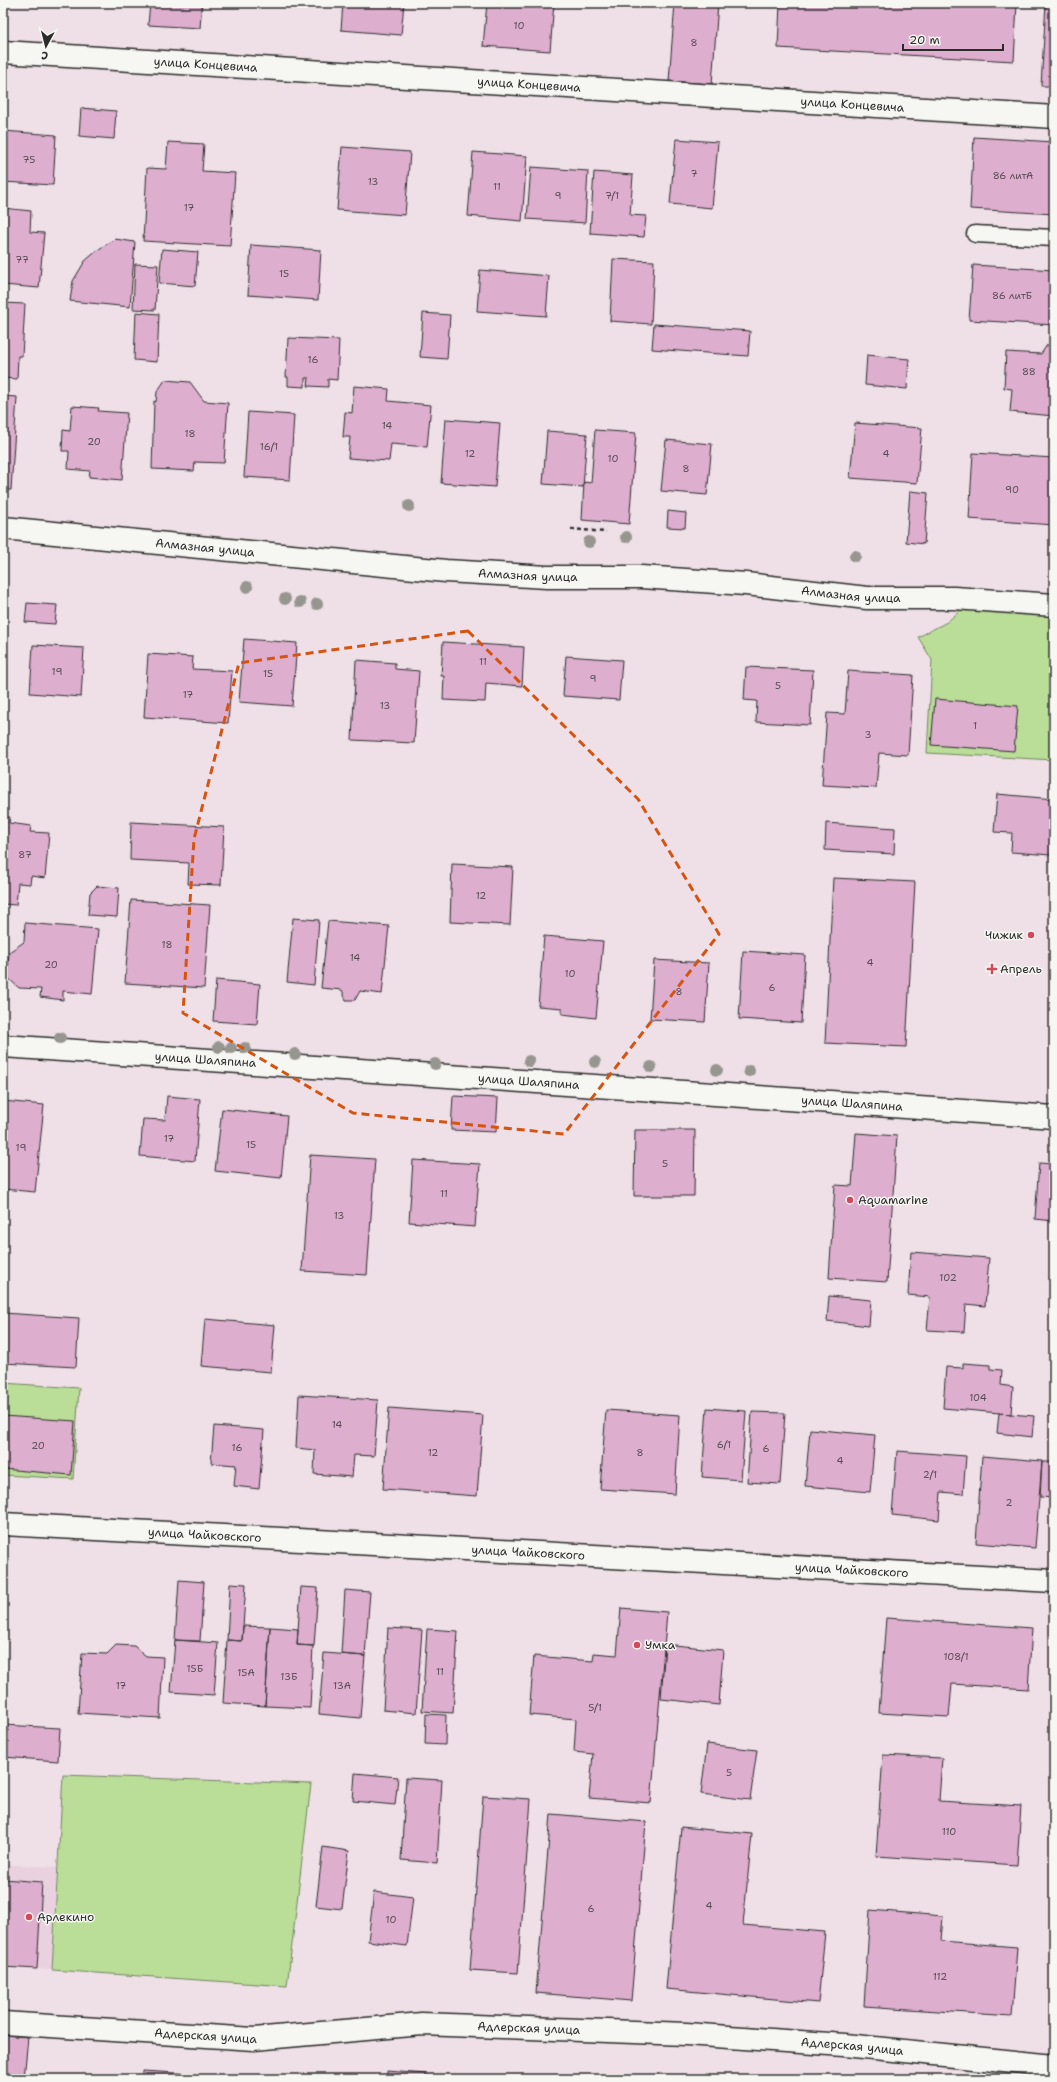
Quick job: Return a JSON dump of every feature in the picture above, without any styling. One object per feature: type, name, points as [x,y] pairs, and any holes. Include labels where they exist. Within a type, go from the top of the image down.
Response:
[{"type":"street","name":"улица Концевича","points":[[3,52],[1054,117]]},
{"type":"street","name":"Алмазная улица","points":[[3,528],[446,571],[546,577],[641,576],[746,584],[867,598],[954,598],[1054,605]]},
{"type":"street","name":"улица Шаляпина","points":[[3,1046],[1054,1117]]},
{"type":"street","name":"улица Чайковского","points":[[3,1524],[1054,1581]]},
{"type":"street","name":"Адлерская улица","points":[[3,2023],[254,2039],[422,2024],[686,2034],[844,2045],[1054,2066]]},
{"type":"lane","points":[[975,234],[1054,238]]},
{"type":"path","points":[[571,529],[606,532]]},
{"type":"highlighted area","points":[[468,631],[638,799],[719,934],[564,1134],[353,1113],[183,1013],[194,839],[239,663]]},
{"type":"shaded area","name":"Арлекино","points":[[3,1864],[57,1867],[52,1970],[3,1967]]},
{"type":"green space","points":[[971,601],[1054,610],[1054,760],[927,753],[932,660],[918,637],[947,622]]},
{"type":"green space","points":[[3,1383],[79,1388],[73,1479],[3,1475]]},
{"type":"green space","points":[[63,1775],[311,1784],[287,1986],[52,1970]]},
{"type":"building","points":[[150,3],[202,3],[200,28],[148,25]]},
{"type":"building","points":[[343,3],[404,3],[401,35],[341,30]]},
{"type":"building","points":[[487,3],[554,3],[550,51],[483,46]]},
{"type":"building","points":[[675,3],[718,3],[712,84],[669,81]]},
{"type":"building","points":[[780,3],[1017,3],[1014,61],[778,48]]},
{"type":"building","points":[[1046,3],[1054,3],[1054,86],[1041,86]]},
{"type":"building","points":[[81,108],[116,111],[114,139],[79,136]]},
{"type":"building","points":[[3,131],[56,135],[53,185],[3,182]]},
{"type":"building","points":[[974,137],[1054,142],[1054,214],[970,209]]},
{"type":"building","points":[[676,139],[718,142],[712,208],[670,204]]},
{"type":"building","points":[[168,142],[204,144],[202,171],[235,173],[230,246],[143,241],[147,168],[166,169]]},
{"type":"building","points":[[342,147],[410,152],[405,215],[337,210]]},
{"type":"building","points":[[473,152],[527,156],[522,221],[468,216]]},
{"type":"building","points":[[531,167],[588,171],[585,223],[527,219]]},
{"type":"building","points":[[594,172],[633,175],[630,215],[646,216],[644,237],[590,233]]},
{"type":"building","points":[[3,208],[31,211],[30,232],[44,233],[39,288],[3,285]]},
{"type":"building","points":[[115,239],[135,242],[130,307],[70,301],[73,281],[85,261],[99,249]]},
{"type":"building","points":[[251,245],[321,250],[318,300],[248,295]]},
{"type":"building","points":[[162,249],[198,252],[195,286],[159,283]]},
{"type":"building","points":[[613,259],[654,261],[651,324],[610,321]]},
{"type":"building","points":[[135,264],[158,265],[155,310],[133,309]]},
{"type":"building","points":[[973,265],[1054,270],[1054,325],[969,320]]},
{"type":"building","points":[[480,270],[549,276],[546,316],[477,311]]},
{"type":"building","points":[[3,303],[25,304],[22,356],[18,356],[17,379],[3,378]]},
{"type":"building","points":[[136,312],[159,314],[157,362],[134,360]]},
{"type":"building","points":[[423,313],[450,315],[447,359],[420,357]]},
{"type":"building","points":[[654,324],[750,331],[748,356],[652,349]]},
{"type":"building","points":[[288,338],[339,340],[337,380],[328,379],[328,387],[308,386],[309,378],[305,378],[305,387],[288,386],[288,377],[286,377]]},
{"type":"building","points":[[1047,345],[1054,345],[1054,416],[1010,412],[1012,389],[1004,388],[1006,352],[1041,354]]},
{"type":"building","points":[[867,355],[909,359],[907,389],[865,385]]},
{"type":"building","points":[[165,380],[190,382],[204,401],[228,403],[224,463],[195,462],[194,471],[152,469],[154,401],[156,402],[157,392]]},
{"type":"building","points":[[354,386],[389,389],[388,401],[431,405],[427,447],[391,444],[389,461],[348,458],[350,437],[343,437],[345,412],[352,413]]},
{"type":"building","points":[[3,396],[17,397],[11,490],[3,490]]},
{"type":"building","points":[[72,406],[99,408],[98,411],[127,413],[122,480],[89,477],[90,471],[68,469],[69,451],[62,451],[63,430],[70,431]]},
{"type":"building","points":[[248,412],[294,415],[290,480],[244,477]]},
{"type":"building","points":[[446,419],[500,423],[495,487],[441,483]]},
{"type":"building","points":[[855,423],[922,428],[917,483],[850,478]]},
{"type":"building","points":[[595,430],[636,433],[629,524],[582,520],[584,482],[591,483]]},
{"type":"building","points":[[547,431],[587,434],[583,487],[543,484]]},
{"type":"building","points":[[666,440],[712,444],[707,495],[661,491]]},
{"type":"building","points":[[973,453],[1054,458],[1054,525],[969,519]]},
{"type":"building","points":[[910,491],[928,493],[924,544],[906,542]]},
{"type":"building","points":[[668,511],[686,513],[685,528],[667,527]]},
{"type":"building","points":[[27,603],[57,605],[55,624],[25,622]]},
{"type":"building","points":[[244,639],[297,643],[292,706],[239,702]]},
{"type":"building","points":[[443,642],[524,647],[522,686],[486,683],[485,702],[443,700],[444,676],[441,676]]},
{"type":"building","points":[[33,645],[84,648],[81,697],[30,693]]},
{"type":"building","points":[[148,654],[193,657],[192,669],[232,671],[228,723],[144,717]]},
{"type":"building","points":[[566,656],[622,660],[619,700],[563,696]]},
{"type":"building","points":[[356,660],[395,663],[395,669],[419,671],[414,743],[352,740]]},
{"type":"building","points":[[746,667],[813,670],[810,725],[756,722],[757,701],[744,700]]},
{"type":"building","points":[[848,671],[913,675],[908,755],[879,753],[876,788],[822,785],[827,713],[845,714]]},
{"type":"building","points":[[935,699],[1018,706],[1014,751],[931,745]]},
{"type":"building","points":[[997,794],[1054,799],[1051,855],[1011,852],[1012,833],[994,832]]},
{"type":"building","points":[[3,817],[10,817],[9,823],[31,826],[30,832],[49,833],[45,878],[31,876],[30,884],[18,883],[16,905],[3,904]]},
{"type":"building","points":[[131,822],[224,827],[221,885],[188,884],[189,863],[130,860]]},
{"type":"building","points":[[826,823],[895,828],[894,854],[825,850]]},
{"type":"building","points":[[452,864],[513,867],[510,925],[450,922]]},
{"type":"building","points":[[833,878],[915,882],[906,1047],[825,1043]]},
{"type":"building","points":[[97,886],[119,888],[117,917],[88,915],[90,893]]},
{"type":"building","points":[[131,900],[210,905],[204,988],[125,983]]},
{"type":"building","points":[[293,918],[319,920],[314,985],[287,982]]},
{"type":"building","points":[[328,921],[389,926],[382,994],[360,991],[355,1000],[346,1000],[342,990],[321,988]]},
{"type":"building","points":[[25,923],[98,929],[92,994],[63,991],[63,1000],[40,997],[41,989],[19,988],[7,977],[9,952],[24,942]]},
{"type":"building","points":[[544,936],[603,941],[596,1018],[562,1014],[562,1008],[538,1006]]},
{"type":"building","points":[[743,951],[805,955],[801,1023],[739,1019]]},
{"type":"building","points":[[654,960],[709,963],[705,1022],[650,1019]]},
{"type":"building","points":[[216,980],[260,984],[257,1024],[213,1021]]},
{"type":"building","points":[[167,1096],[200,1099],[195,1161],[140,1156],[143,1119],[165,1120]]},
{"type":"building","points":[[453,1096],[498,1098],[496,1132],[451,1130]]},
{"type":"building","points":[[3,1101],[44,1105],[35,1192],[3,1189]]},
{"type":"building","points":[[222,1109],[287,1116],[281,1178],[215,1171]]},
{"type":"building","points":[[635,1130],[695,1130],[694,1196],[634,1196]]},
{"type":"building","points":[[856,1133],[897,1136],[887,1282],[829,1278],[835,1185],[852,1186]]},
{"type":"building","points":[[310,1155],[375,1159],[367,1275],[302,1271]]},
{"type":"building","points":[[413,1160],[480,1164],[475,1227],[409,1222]]},
{"type":"building","points":[[1039,1163],[1054,1164],[1054,1221],[1035,1219]]},
{"type":"building","points":[[911,1252],[989,1258],[985,1306],[966,1304],[964,1332],[927,1330],[930,1297],[908,1295]]},
{"type":"building","points":[[829,1296],[871,1300],[869,1326],[827,1321]]},
{"type":"building","points":[[3,1313],[79,1318],[76,1367],[3,1363]]},
{"type":"building","points":[[205,1319],[275,1325],[271,1372],[201,1366]]},
{"type":"building","points":[[963,1363],[990,1365],[990,1369],[1002,1370],[1001,1385],[1013,1387],[1011,1414],[943,1408],[946,1367],[963,1368]]},
{"type":"building","points":[[299,1395],[378,1400],[374,1456],[354,1455],[352,1477],[314,1474],[315,1450],[296,1448]]},
{"type":"building","points":[[389,1408],[483,1415],[477,1496],[383,1489]]},
{"type":"building","points":[[707,1408],[746,1411],[741,1480],[702,1477]]},
{"type":"building","points":[[606,1410],[680,1415],[675,1494],[600,1489]]},
{"type":"building","points":[[752,1412],[785,1413],[780,1484],[747,1482]]},
{"type":"building","points":[[999,1413],[1034,1416],[1032,1437],[997,1433]]},
{"type":"building","points":[[3,1416],[75,1421],[71,1475],[3,1469]]},
{"type":"building","points":[[214,1426],[264,1430],[259,1489],[234,1486],[236,1465],[211,1463]]},
{"type":"building","points":[[810,1429],[875,1435],[870,1492],[805,1486]]},
{"type":"building","points":[[897,1451],[966,1456],[963,1494],[941,1492],[939,1520],[892,1515]]},
{"type":"building","points":[[982,1456],[1042,1461],[1035,1548],[976,1543]]},
{"type":"building","points":[[1042,1462],[1054,1462],[1054,1498],[1040,1497]]},
{"type":"building","points":[[179,1580],[204,1582],[200,1641],[175,1640]]},
{"type":"building","points":[[230,1583],[246,1584],[242,1641],[227,1640]]},
{"type":"building","points":[[301,1587],[318,1588],[314,1646],[297,1645]]},
{"type":"building","points":[[345,1590],[370,1592],[365,1656],[341,1654]]},
{"type":"building","points":[[621,1608],[667,1612],[651,1803],[589,1798],[593,1754],[574,1752],[576,1719],[529,1715],[534,1656],[593,1661],[594,1653],[617,1655]]},
{"type":"building","points":[[886,1618],[1032,1628],[1028,1689],[952,1684],[949,1717],[879,1713]]},
{"type":"building","points":[[243,1626],[270,1627],[265,1706],[223,1703],[227,1640],[242,1641]]},
{"type":"building","points":[[270,1627],[298,1629],[297,1645],[313,1646],[310,1708],[265,1706]]},
{"type":"building","points":[[388,1628],[422,1630],[416,1713],[383,1710]]},
{"type":"building","points":[[427,1629],[458,1631],[453,1713],[422,1711]]},
{"type":"building","points":[[175,1640],[218,1643],[214,1695],[171,1692]]},
{"type":"building","points":[[665,1644],[723,1650],[719,1705],[661,1699]]},
{"type":"building","points":[[116,1645],[134,1646],[146,1656],[163,1657],[160,1718],[78,1713],[82,1653],[107,1654]]},
{"type":"building","points":[[324,1653],[365,1656],[360,1718],[319,1714]]},
{"type":"building","points":[[426,1714],[446,1715],[445,1745],[425,1744]]},
{"type":"building","points":[[3,1725],[60,1728],[58,1761],[3,1757]]},
{"type":"building","points":[[707,1744],[757,1750],[750,1800],[701,1794]]},
{"type":"building","points":[[883,1755],[942,1758],[939,1801],[1021,1806],[1017,1865],[876,1856]]},
{"type":"building","points":[[355,1773],[398,1777],[395,1805],[353,1801]]},
{"type":"building","points":[[406,1778],[442,1780],[437,1863],[401,1860]]},
{"type":"building","points":[[483,1796],[531,1799],[518,1973],[470,1970]]},
{"type":"building","points":[[551,1814],[646,1822],[631,2001],[536,1993]]},
{"type":"building","points":[[681,1827],[752,1834],[743,1925],[825,1932],[818,2003],[666,1989]]},
{"type":"building","points":[[323,1847],[349,1851],[342,1909],[316,1906]]},
{"type":"building","name":"Арлекино","points":[[3,1879],[42,1882],[37,1969],[3,1967]]},
{"type":"building","points":[[374,1892],[413,1897],[407,1946],[368,1941]]},
{"type":"building","points":[[870,1910],[943,1916],[941,1941],[1017,1947],[1012,2016],[864,2006]]},
{"type":"building","points":[[3,2035],[28,2037],[24,2079],[3,2079]]},
{"type":"building","points":[[143,2071],[194,2074],[193,2079],[143,2079]]},
{"type":"building","points":[[387,2071],[426,2074],[425,2079],[387,2079]]},
{"type":"place","name":"Чижик","points":[[1031,935]]},
{"type":"place","name":"Апрель","points":[[992,969]]},
{"type":"place","name":"Aquamarine","points":[[850,1200]]},
{"type":"place","name":"Умка","points":[[637,1645]]},
{"type":"place","name":"Арлекино","points":[[29,1917]]}]
